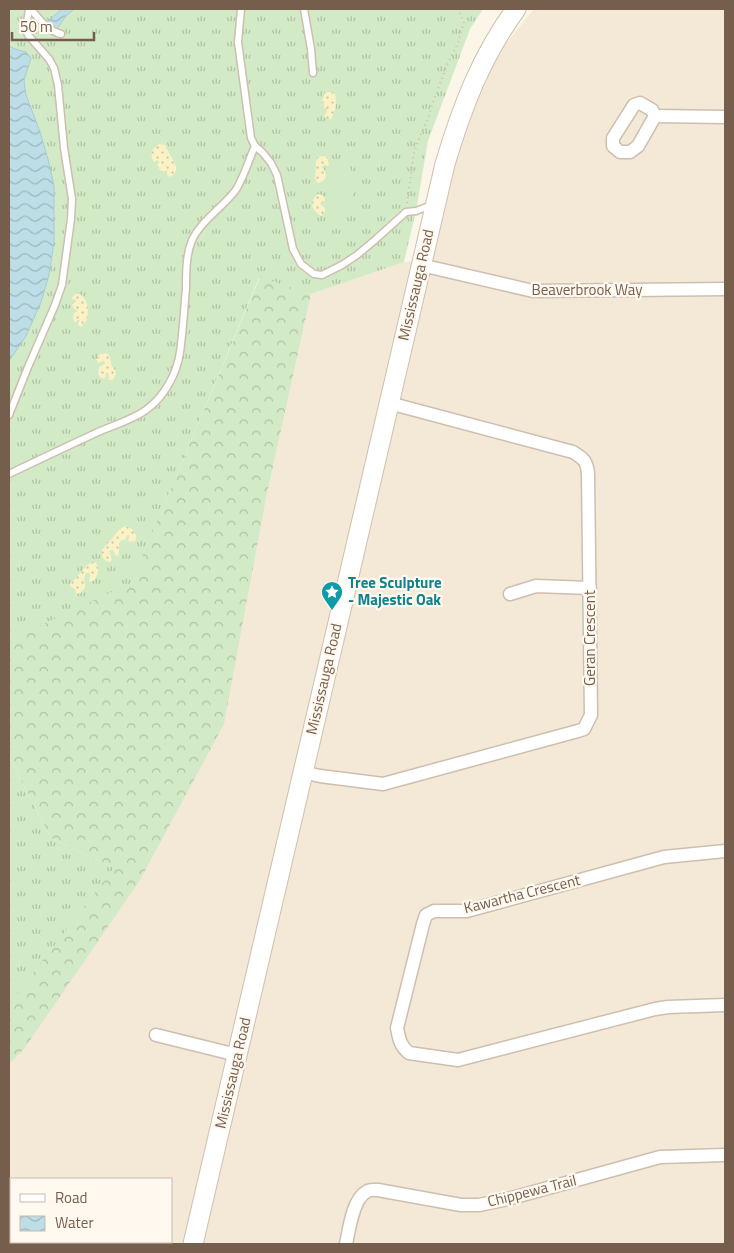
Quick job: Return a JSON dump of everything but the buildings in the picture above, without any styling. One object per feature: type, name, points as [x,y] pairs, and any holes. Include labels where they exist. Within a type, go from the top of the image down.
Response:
[{"type":"main road","name":"Mississauga Road","points":[[193,1244],[445,164],[472,84],[505,23],[516,9]]},
{"type":"street","points":[[655,116],[725,117]]},
{"type":"street","name":"Beaverbrook Way","points":[[421,265],[533,291],[725,289]]},
{"type":"street","name":"Geran Crescent","points":[[302,772],[382,784],[578,731],[584,729],[591,715],[587,464],[573,452],[389,403]]},
{"type":"street","points":[[510,594],[536,586],[590,588]]},
{"type":"street","name":"Kawartha Crescent","points":[[725,851],[664,857],[467,911],[434,911],[426,915],[398,1028],[403,1049],[409,1053],[458,1060],[655,1009],[725,1005]]},
{"type":"street","points":[[156,1035],[237,1055]]},
{"type":"street","name":"Chippewa Trail","points":[[346,1244],[356,1203],[365,1192],[370,1190],[461,1205],[479,1205],[660,1158],[725,1154]]},
{"type":"lane","points":[[9,415],[62,285],[71,219],[72,199],[64,148],[58,85],[54,68],[49,59],[28,36],[26,21],[30,9],[49,29],[61,34]]},
{"type":"lane","points":[[241,9],[238,42],[251,138],[255,146],[271,162],[277,175],[284,213],[294,249],[301,264],[314,274],[322,275],[357,255],[406,212],[416,211],[435,204]]},
{"type":"lane","points":[[304,9],[313,73]]},
{"type":"lane","points":[[9,474],[80,440],[132,419],[148,409],[164,391],[174,374],[180,355],[191,242],[236,189],[255,146]]},
{"type":"path","points":[[406,212],[414,153],[447,65],[458,43],[464,22],[460,13]]},
{"type":"shaded area","points":[[534,9],[725,9],[725,1244],[9,1244],[9,1064],[24,1049],[265,503],[311,294],[404,262],[432,261],[462,131],[498,53]]},
{"type":"green space","points":[[9,9],[483,9],[470,29],[428,141],[416,211],[404,262],[311,294],[259,278],[131,584],[9,640]]},
{"type":"green space","points":[[341,159],[347,163],[352,171],[354,191],[349,209],[344,214],[338,215],[330,207],[328,181],[331,166],[335,160]]},
{"type":"green space","points":[[260,277],[311,294],[265,503],[224,724],[140,880],[24,1049],[9,1064],[9,1004],[114,868],[51,838],[9,757],[9,640],[131,583]]},
{"type":"green space","points":[[9,757],[51,838],[114,868],[9,1020]]},
{"type":"sand","points":[[332,92],[336,97],[335,110],[331,119],[324,117],[327,108],[324,108],[322,101],[324,94]]},
{"type":"sand","points":[[159,144],[165,145],[176,166],[175,172],[170,177],[167,175],[167,170],[163,172],[160,170],[157,166],[159,162],[157,160],[154,162],[152,159],[152,152]]},
{"type":"sand","points":[[318,157],[327,157],[329,164],[322,167],[326,177],[318,183],[315,179],[316,162]]},
{"type":"sand","points":[[318,194],[325,198],[324,202],[320,204],[325,208],[325,212],[321,216],[312,205],[313,200]]},
{"type":"sand","points":[[77,293],[85,299],[88,308],[87,319],[81,327],[78,325],[79,320],[74,322],[73,318],[74,313],[78,311],[73,308],[72,303],[76,302],[76,300],[72,299]]},
{"type":"sand","points":[[100,354],[109,355],[112,366],[116,371],[113,380],[109,380],[108,373],[106,373],[104,379],[98,374],[99,367],[105,364],[105,362],[98,363],[96,359]]},
{"type":"sand","points":[[125,526],[133,530],[137,538],[134,542],[130,542],[128,540],[129,535],[127,535],[125,540],[119,543],[118,556],[111,550],[109,551],[112,560],[110,562],[106,561],[102,556],[102,550],[120,529]]},
{"type":"sand","points":[[92,562],[97,565],[97,576],[91,582],[89,581],[89,573],[86,573],[84,577],[85,588],[81,593],[76,594],[75,589],[70,585],[86,566]]},
{"type":"water","points":[[62,9],[74,9],[66,16],[57,29],[49,20]]},
{"type":"water","points":[[9,46],[26,52],[31,58],[24,80],[26,95],[40,132],[54,186],[54,242],[49,275],[41,302],[26,336],[9,361],[10,269]]},
{"type":"place","name":"Tree Sculpture - Majestic Oak","points":[[332,611]]}]
